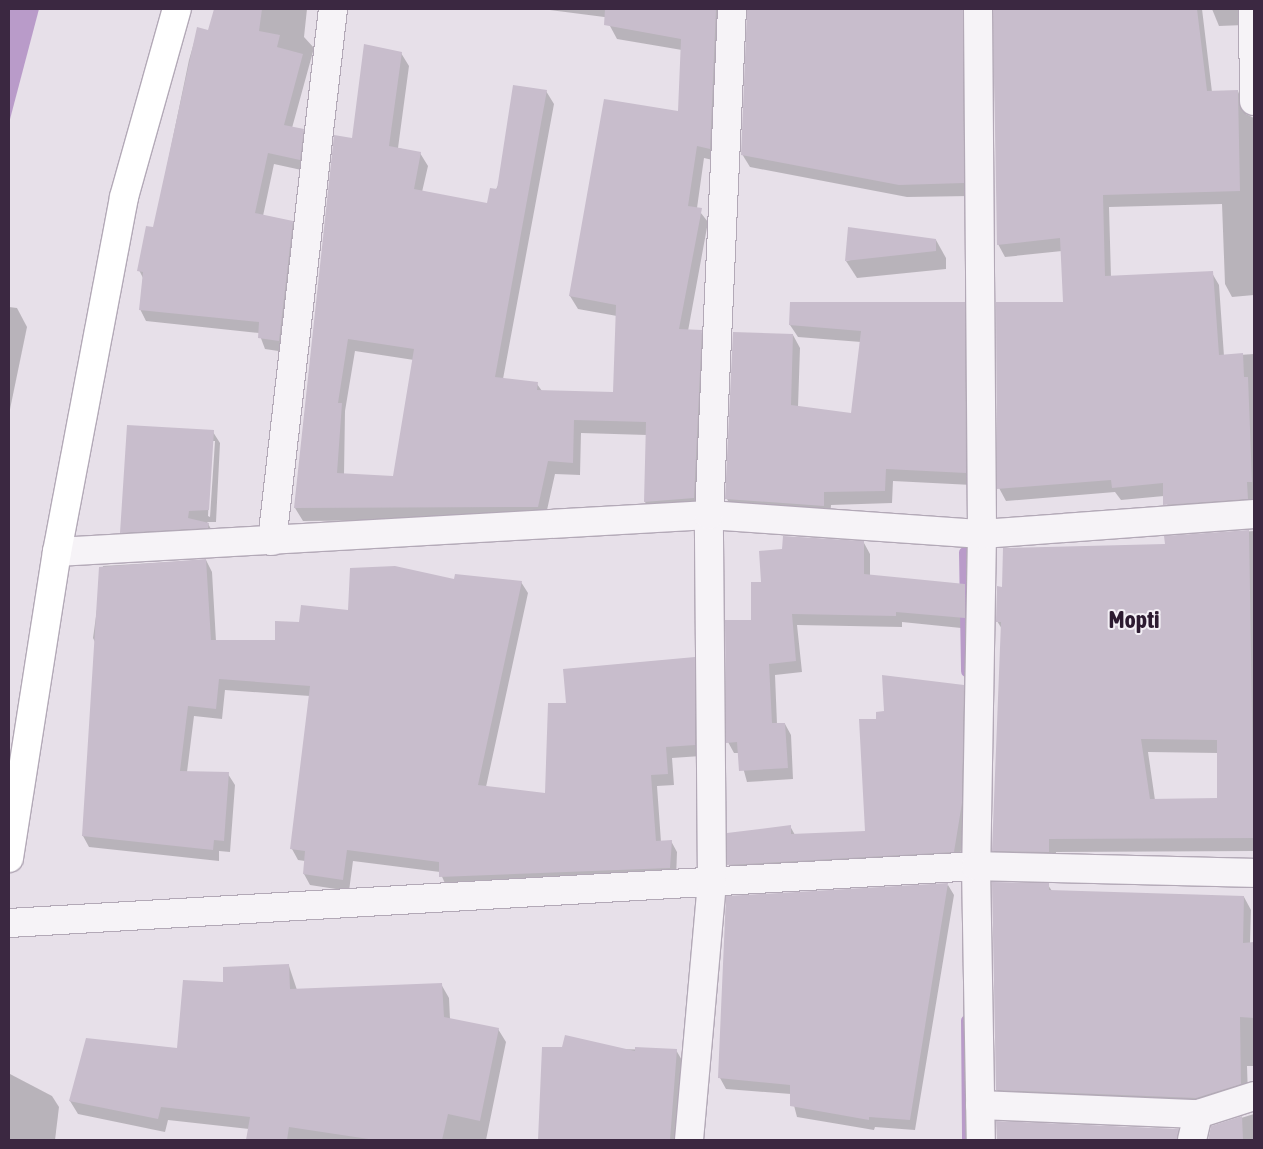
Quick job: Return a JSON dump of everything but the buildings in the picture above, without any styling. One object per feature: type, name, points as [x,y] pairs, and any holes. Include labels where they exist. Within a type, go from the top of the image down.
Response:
[{"type":"main road","points":[[9,858],[57,552],[124,197],[177,9]]},
{"type":"street","points":[[272,541],[333,9]]},
{"type":"street","points":[[689,1140],[712,882],[709,515],[732,9]]},
{"type":"street","points":[[1253,9],[1254,100]]},
{"type":"street","points":[[978,10],[982,534],[976,866],[981,1140]]},
{"type":"street","points":[[57,552],[709,515],[982,534],[1254,514]]},
{"type":"street","points":[[9,923],[976,866],[1254,873]]},
{"type":"street","points":[[980,1104],[1198,1114],[1254,1096]]},
{"type":"street","points":[[1192,1140],[1198,1114]]},
{"type":"shaded area","points":[[9,9],[39,9],[9,123]]},
{"type":"waterway","points":[[964,552],[966,671]]},
{"type":"waterway","points":[[966,1020],[967,1140]]},
{"type":"district","name":"Mopti","points":[[1134,620]]}]
